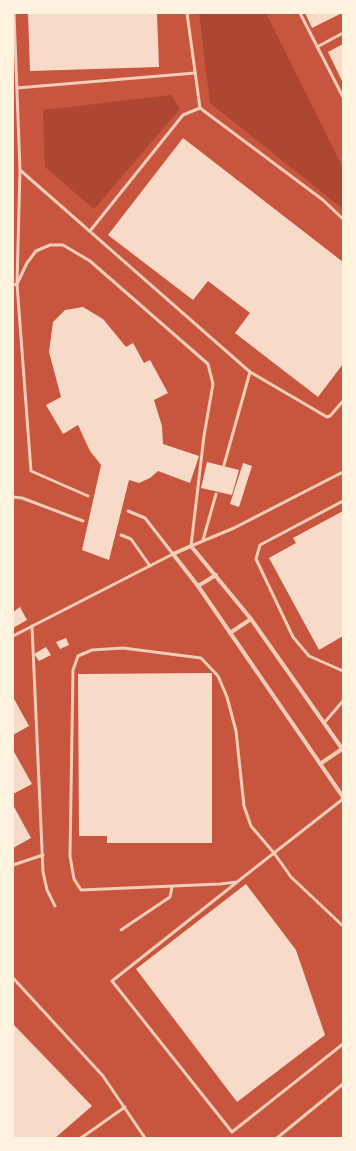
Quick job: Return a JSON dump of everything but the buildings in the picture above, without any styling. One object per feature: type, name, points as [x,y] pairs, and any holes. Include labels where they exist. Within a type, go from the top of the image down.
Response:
[{"type":"street","points":[[320,764],[343,749],[250,619],[216,575],[191,546],[173,554],[198,586],[343,798]]},
{"type":"street","points":[[198,586],[216,575]]},
{"type":"street","points":[[230,633],[250,619]]},
{"type":"lane","points":[[14,13],[20,170],[17,284],[31,471],[88,496]]},
{"type":"lane","points":[[187,13],[200,108],[323,200],[343,219]]},
{"type":"lane","points":[[300,13],[343,97]]},
{"type":"lane","points":[[317,47],[343,33]]},
{"type":"lane","points":[[17,88],[195,73]]},
{"type":"lane","points":[[90,231],[184,115],[200,108]]},
{"type":"lane","points":[[20,170],[250,372],[323,416],[330,416],[343,401]]},
{"type":"lane","points":[[17,284],[26,263],[36,251],[50,245],[63,244],[90,261],[208,364],[213,384],[204,436],[191,546]]},
{"type":"lane","points":[[13,285],[17,284]]},
{"type":"lane","points":[[224,465],[250,372]]},
{"type":"lane","points":[[191,546],[234,528],[343,472]]},
{"type":"lane","points":[[203,540],[216,494]]},
{"type":"lane","points":[[13,497],[22,498],[83,521]]},
{"type":"lane","points":[[343,501],[260,545],[256,559],[293,637],[309,656],[343,671]]},
{"type":"lane","points":[[13,636],[173,554],[144,518],[128,512]]},
{"type":"lane","points":[[121,535],[131,539],[150,566]]},
{"type":"lane","points":[[32,626],[43,872],[47,890],[55,906]]},
{"type":"lane","points":[[237,882],[172,887],[81,890],[74,879],[70,856],[73,670],[78,656],[92,650],[123,648],[201,658],[218,676],[227,698],[236,731],[244,806],[251,826],[274,852],[291,877],[343,926]]},
{"type":"lane","points":[[324,723],[343,701]]},
{"type":"lane","points":[[343,798],[112,981],[232,1132],[343,1044]]},
{"type":"lane","points":[[13,865],[43,855]]},
{"type":"lane","points":[[121,930],[170,897],[172,887]]},
{"type":"lane","points":[[13,978],[103,1076],[145,1138]]},
{"type":"lane","points":[[277,1138],[343,1084]]},
{"type":"lane","points":[[81,1138],[125,1107]]},
{"type":"shaded area","points":[[199,13],[266,13],[343,168],[343,209],[210,103]]},
{"type":"shaded area","points":[[171,95],[180,109],[94,209],[45,167],[43,110]]}]
